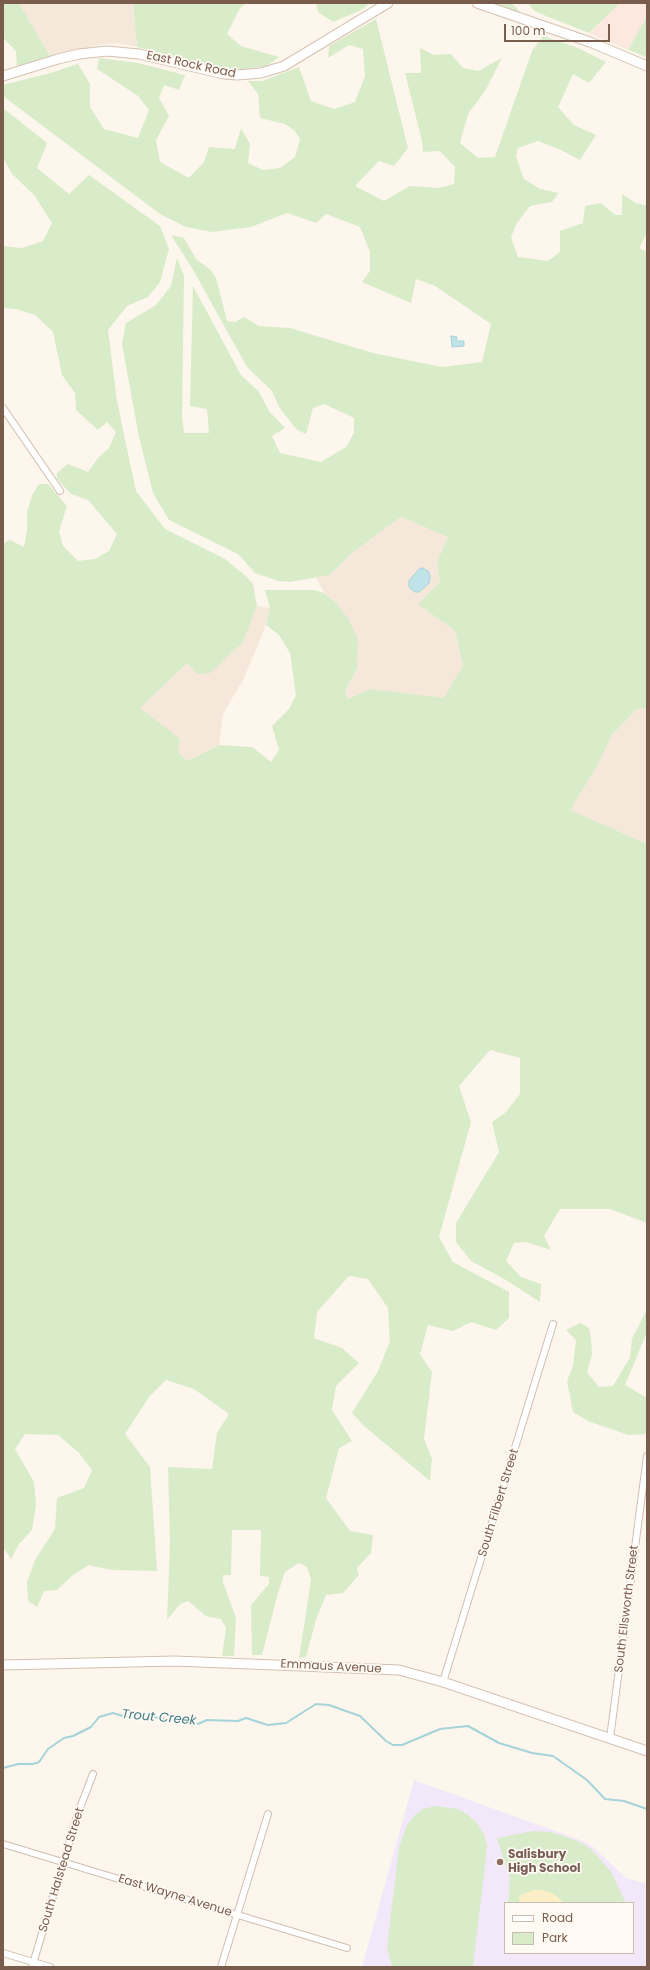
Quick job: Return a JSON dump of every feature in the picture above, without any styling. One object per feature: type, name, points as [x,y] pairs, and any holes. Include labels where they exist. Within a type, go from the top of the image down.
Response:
[{"type":"main road","name":"East Rock Road","points":[[3,76],[65,57],[107,51],[139,54],[224,74],[237,75],[261,73],[284,66],[386,3]]},
{"type":"main road","points":[[477,3],[590,42],[647,66]]},
{"type":"main road","name":"Emmaus Avenue","points":[[3,1665],[155,1661],[268,1663],[386,1669],[418,1674],[444,1682],[647,1751]]},
{"type":"street","points":[[3,408],[60,491]]},
{"type":"street","name":"South Filbert Street","points":[[444,1682],[553,1324]]},
{"type":"street","name":"South Ellsworth Street","points":[[610,1738],[647,1456]]},
{"type":"street","name":"South Halstead Street","points":[[33,1964],[78,1813],[93,1774]]},
{"type":"street","points":[[221,1967],[268,1814]]},
{"type":"street","name":"East Wayne Avenue","points":[[3,1844],[347,1948]]},
{"type":"street","points":[[3,1953],[33,1964],[50,1967]]},
{"type":"shaded area","points":[[19,3],[133,3],[137,47],[116,43],[98,45],[50,56]]},
{"type":"shaded area","points":[[620,3],[647,3],[647,16],[628,50],[589,33]]},
{"type":"shaded area","points":[[401,517],[448,537],[437,562],[440,582],[418,604],[455,631],[463,665],[444,699],[371,689],[348,699],[345,691],[357,669],[337,604],[324,593],[316,577],[330,575],[352,553]]},
{"type":"shaded area","points":[[257,606],[270,608],[266,625],[244,678],[223,714],[219,745],[188,761],[178,752],[139,708],[187,663],[243,642]]},
{"type":"shaded area","points":[[647,708],[647,844],[569,810],[597,766],[612,735],[637,709]]},
{"type":"shaded area","name":"Salisbury High School","points":[[414,1780],[580,1840],[592,1846],[626,1878],[647,1884],[647,1967],[362,1967]]},
{"type":"green space","points":[[3,3],[19,3],[50,56],[17,66],[16,51],[3,38]]},
{"type":"green space","points":[[133,3],[247,3],[240,8],[227,34],[241,46],[279,57],[267,66],[244,69],[220,68],[137,47]]},
{"type":"green space","points":[[316,3],[371,3],[359,11],[333,22],[318,12]]},
{"type":"green space","points":[[492,3],[512,3],[521,13]]},
{"type":"green space","points":[[528,3],[620,3],[589,33],[534,11]]},
{"type":"green space","points":[[647,16],[647,57],[628,50]]},
{"type":"green space","points":[[376,19],[408,148],[394,166],[379,161],[355,186],[384,201],[410,186],[438,188],[454,184],[455,167],[440,151],[423,152],[422,141],[405,73],[421,73],[420,48],[434,55],[451,54],[463,68],[478,71],[502,58],[485,91],[468,114],[460,143],[478,158],[495,157],[532,51],[543,36],[576,47],[606,62],[589,83],[573,74],[558,107],[574,125],[596,135],[580,160],[561,150],[538,141],[518,148],[516,157],[524,179],[540,189],[559,193],[552,202],[530,206],[517,223],[511,237],[518,257],[548,261],[560,252],[560,231],[583,223],[585,206],[601,203],[615,215],[622,215],[622,194],[636,203],[647,204],[647,233],[639,248],[647,252],[647,708],[637,709],[612,735],[597,766],[570,810],[647,844],[647,1223],[610,1209],[560,1209],[544,1236],[551,1250],[526,1242],[514,1243],[506,1261],[521,1277],[541,1284],[540,1302],[506,1280],[471,1261],[456,1242],[456,1223],[499,1152],[492,1122],[505,1113],[520,1094],[520,1058],[490,1050],[459,1086],[471,1122],[439,1237],[453,1262],[509,1292],[509,1318],[496,1330],[471,1322],[453,1331],[428,1325],[420,1354],[432,1372],[424,1439],[432,1459],[430,1481],[364,1426],[352,1413],[378,1371],[390,1341],[388,1308],[368,1279],[349,1276],[317,1312],[314,1338],[342,1348],[359,1363],[336,1386],[332,1410],[352,1441],[339,1448],[326,1498],[350,1531],[373,1535],[371,1553],[357,1568],[359,1575],[343,1593],[326,1595],[316,1620],[306,1657],[299,1658],[311,1580],[307,1567],[299,1563],[285,1572],[262,1655],[252,1655],[251,1605],[269,1584],[269,1577],[260,1576],[261,1530],[232,1530],[231,1575],[223,1575],[223,1582],[236,1618],[234,1656],[222,1656],[226,1628],[221,1619],[206,1616],[188,1601],[180,1604],[167,1620],[170,1543],[168,1467],[212,1469],[217,1433],[229,1414],[194,1389],[166,1380],[149,1397],[125,1434],[150,1467],[157,1571],[112,1570],[89,1565],[73,1575],[57,1590],[44,1591],[37,1607],[28,1601],[27,1582],[35,1560],[55,1529],[57,1498],[84,1488],[92,1470],[79,1453],[58,1435],[25,1434],[15,1449],[34,1482],[36,1505],[32,1530],[19,1544],[11,1559],[3,1547],[3,544],[10,540],[24,547],[27,531],[27,512],[32,495],[39,484],[48,484],[67,506],[59,531],[63,546],[78,561],[95,559],[109,551],[117,534],[88,500],[71,494],[57,479],[57,473],[68,464],[88,472],[98,458],[109,448],[116,432],[107,422],[98,430],[76,410],[75,393],[62,375],[53,332],[35,315],[16,309],[3,308],[3,246],[22,248],[43,241],[52,223],[34,195],[12,174],[3,158],[3,108],[47,143],[37,168],[69,194],[89,175],[160,226],[169,249],[160,282],[148,297],[127,306],[108,330],[117,401],[136,491],[165,529],[225,559],[246,576],[253,584],[257,606],[243,642],[210,673],[198,674],[187,663],[140,708],[180,739],[178,752],[188,761],[219,745],[252,747],[271,762],[279,750],[272,726],[289,709],[296,695],[290,653],[279,635],[266,625],[270,608],[265,590],[315,590],[324,593],[337,604],[349,620],[358,639],[357,669],[345,691],[348,699],[371,689],[444,698],[463,665],[455,631],[418,604],[440,582],[437,562],[448,537],[401,517],[352,553],[330,575],[290,582],[278,581],[255,573],[238,554],[169,520],[153,493],[139,437],[122,344],[126,323],[156,305],[171,286],[177,258],[184,276],[182,417],[184,433],[209,433],[207,409],[190,406],[193,286],[241,375],[259,392],[269,411],[285,428],[272,436],[280,453],[321,462],[346,447],[354,433],[354,418],[324,404],[313,408],[306,434],[297,430],[279,407],[272,391],[247,367],[192,268],[171,235],[184,238],[196,259],[211,270],[216,278],[227,321],[235,322],[244,317],[259,326],[290,328],[373,353],[442,367],[482,362],[491,324],[435,286],[416,279],[411,303],[362,282],[370,271],[370,252],[360,227],[326,214],[316,223],[287,213],[251,227],[212,232],[186,227],[160,214],[3,96],[3,85],[78,64],[90,84],[90,107],[104,129],[138,138],[149,110],[138,96],[97,69],[99,58],[138,63],[185,75],[179,90],[164,85],[159,98],[169,116],[156,140],[160,162],[189,178],[204,162],[209,147],[235,149],[241,128],[250,144],[248,163],[263,170],[280,168],[295,157],[300,139],[295,131],[285,124],[260,118],[258,94],[248,81],[262,81],[299,67],[311,101],[334,109],[355,102],[365,76],[363,49],[349,45],[328,58],[329,46]]},
{"type":"green space","points":[[647,1309],[647,1332],[625,1385],[647,1398],[647,1434],[628,1435],[588,1421],[573,1412],[567,1381],[573,1366],[576,1340],[566,1330],[580,1323],[589,1328],[592,1354],[587,1372],[599,1387],[613,1386],[630,1357],[632,1339]]},
{"type":"green space","points":[[435,1806],[458,1809],[468,1815],[477,1823],[484,1834],[487,1846],[473,1967],[392,1967],[387,1947],[399,1847],[407,1825],[415,1815],[423,1809]]},
{"type":"green space","points":[[533,1831],[551,1832],[578,1841],[591,1849],[611,1872],[626,1902],[508,1902],[510,1879],[497,1838]]},
{"type":"sand","points":[[533,1890],[543,1890],[554,1894],[563,1902],[520,1902],[519,1897],[521,1895]]},
{"type":"water","points":[[451,336],[457,337],[456,341],[464,341],[464,346],[452,347]]},
{"type":"water","points":[[423,568],[429,572],[429,583],[419,592],[415,592],[409,587],[409,581],[419,569]]},
{"type":"waterway","name":"Trout Creek","points":[[3,1768],[18,1764],[33,1764],[39,1762],[48,1749],[64,1738],[73,1736],[91,1727],[99,1717],[113,1713],[123,1716],[144,1718],[153,1717],[198,1724],[207,1720],[238,1721],[246,1718],[268,1725],[286,1723],[316,1704],[329,1705],[360,1716],[386,1741],[393,1745],[402,1745],[440,1729],[468,1726],[499,1743],[532,1753],[553,1756],[587,1780],[605,1799],[624,1801],[647,1809]]},
{"type":"place","name":"Salisbury High School","points":[[500,1862]]}]
